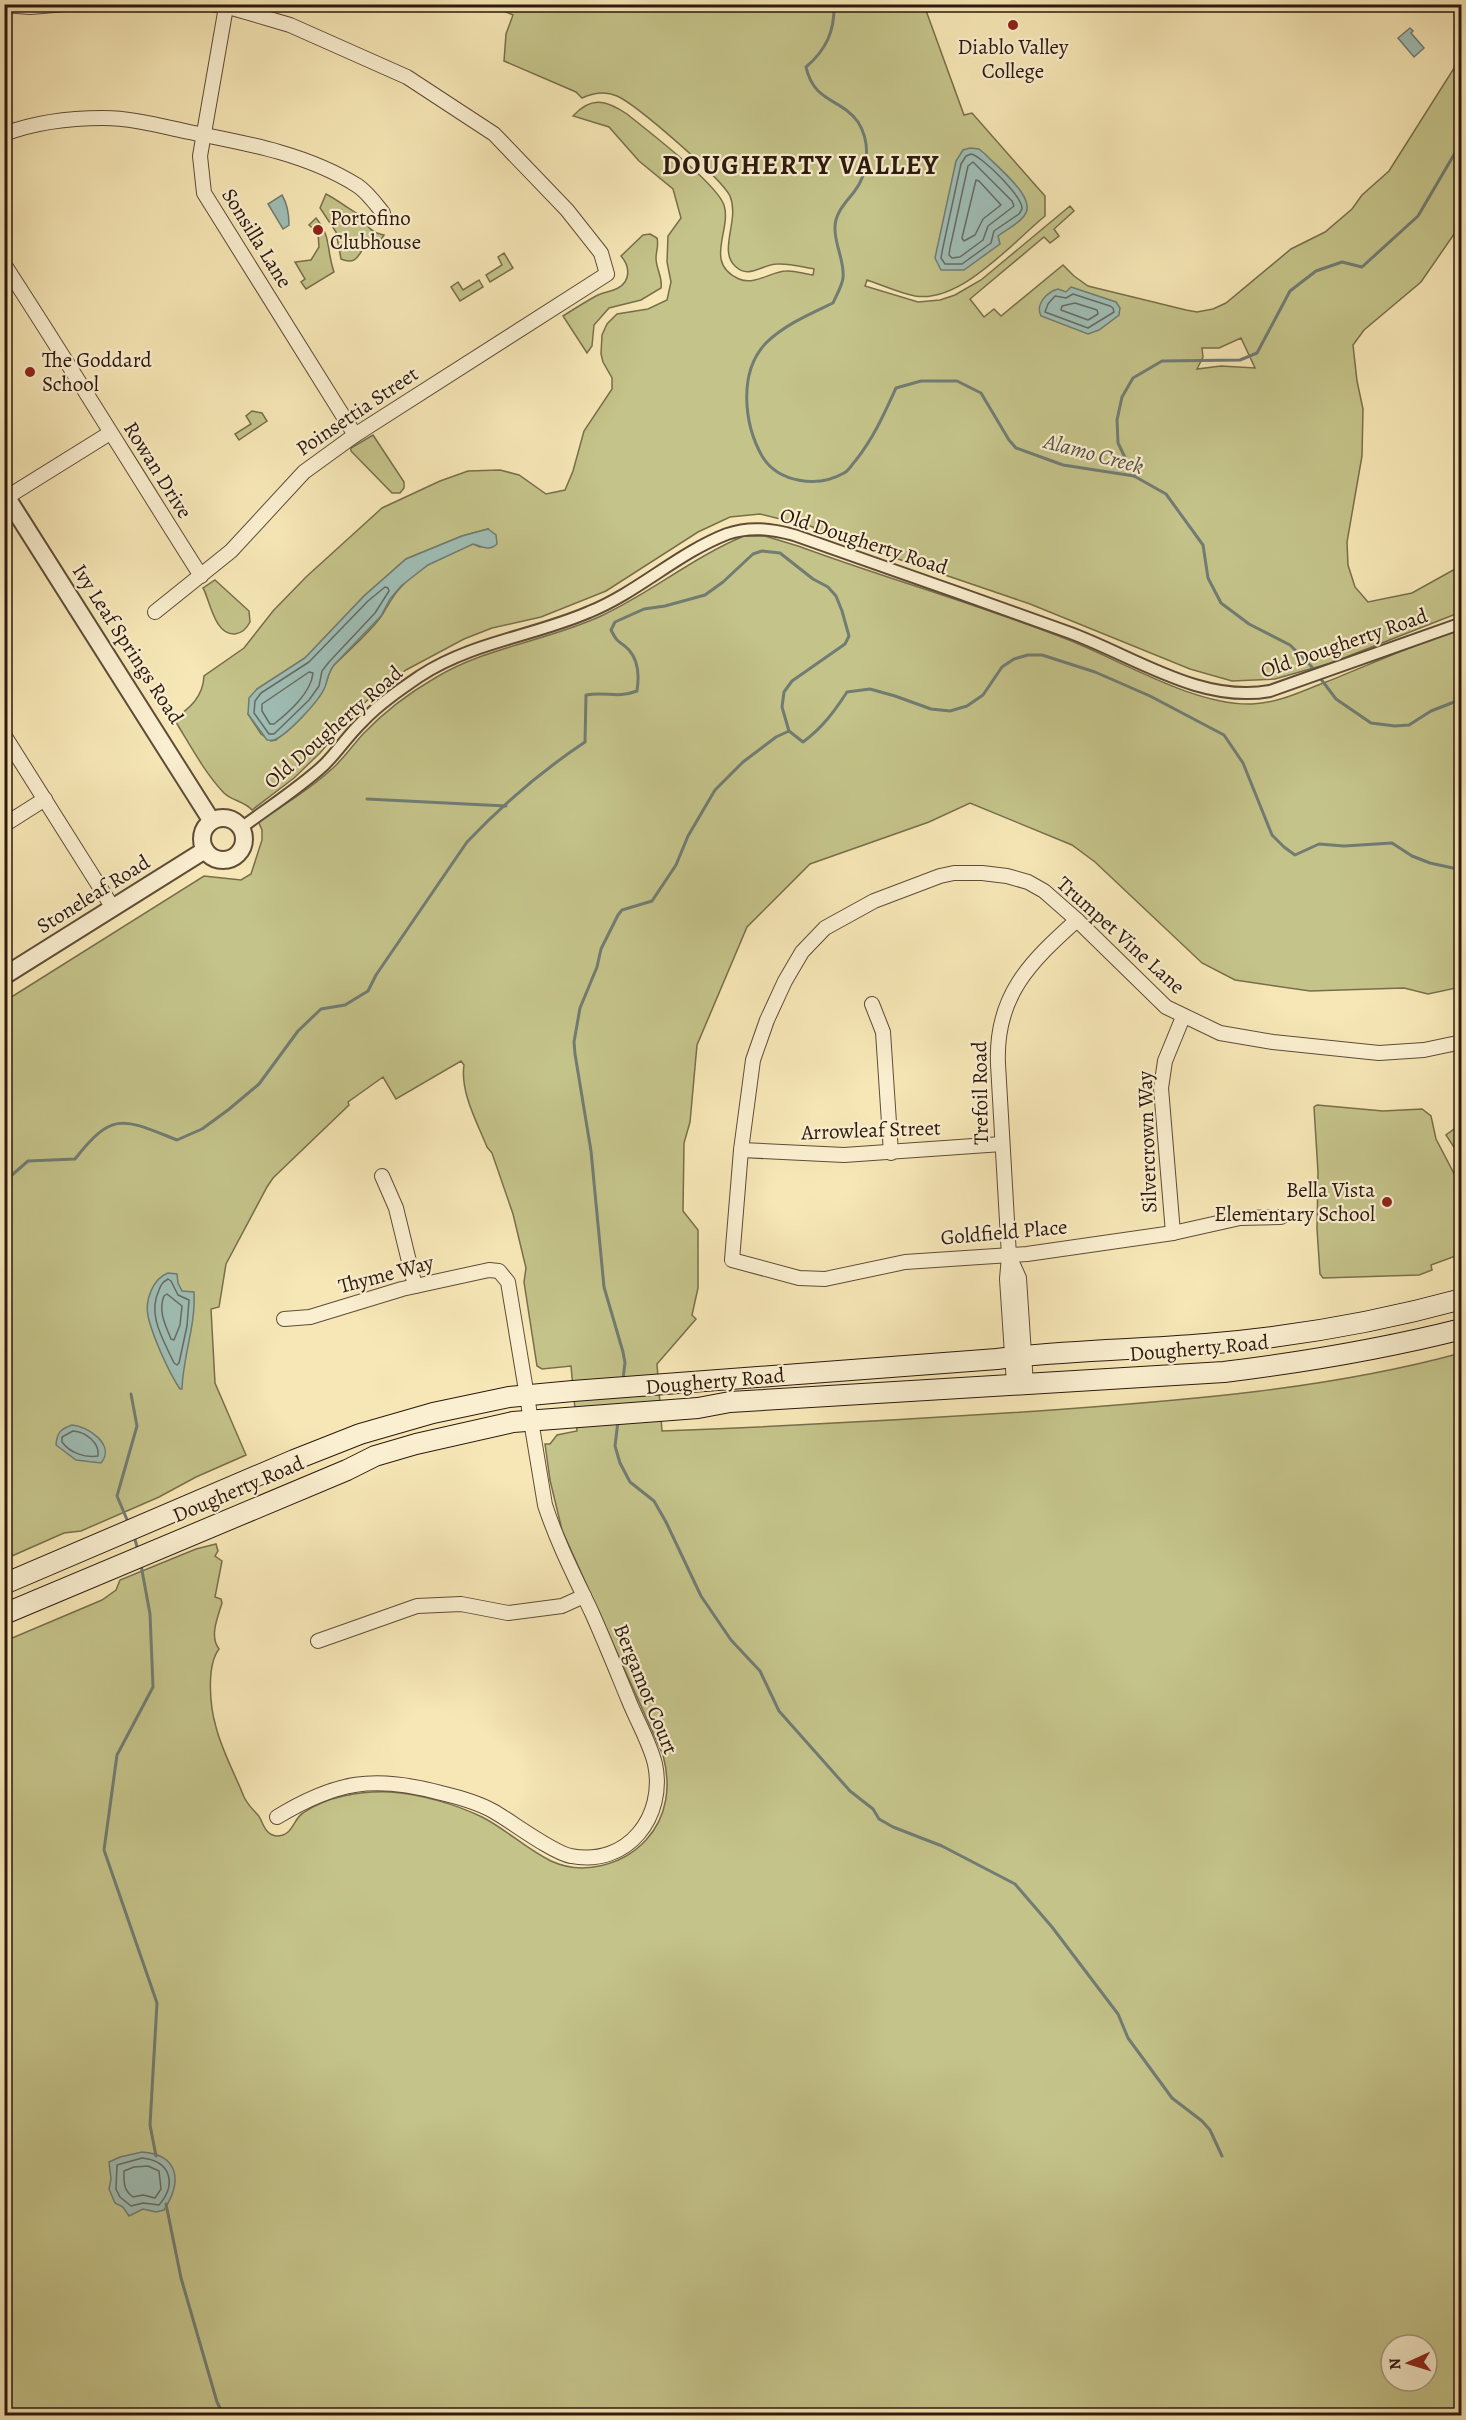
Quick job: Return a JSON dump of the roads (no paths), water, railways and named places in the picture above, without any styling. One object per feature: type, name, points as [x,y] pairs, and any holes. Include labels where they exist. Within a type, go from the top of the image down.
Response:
[{"type":"main road","name":"Dougherty Road","points":[[4,1584],[360,1434],[433,1413],[509,1397],[1254,1339],[1363,1323],[1461,1299]]},
{"type":"main road","name":"Dougherty Road","points":[[4,1614],[347,1470],[375,1456],[453,1434],[513,1422],[698,1408],[730,1402],[1203,1374],[1301,1363],[1396,1346],[1461,1329]]},
{"type":"street","points":[[4,5],[30,7],[66,4]]},
{"type":"street","points":[[211,4],[226,7]]},
{"type":"street","name":"Sonsilla Lane","points":[[226,7],[200,156],[201,182],[204,193],[355,435]]},
{"type":"street","name":"Poinsettia Street","points":[[155,612],[231,551],[304,472],[355,435],[607,274],[601,254],[567,210],[494,134],[407,77],[290,24],[226,7]]},
{"type":"street","points":[[4,134],[28,125],[51,121],[106,118],[204,134],[277,151],[318,167],[356,185],[368,194],[383,213]]},
{"type":"street","name":"Rowan Drive","points":[[4,264],[59,347],[110,433],[201,576]]},
{"type":"street","points":[[9,495],[110,433]]},
{"type":"street","name":"Ivy Leaf Springs Road","points":[[9,495],[212,820]]},
{"type":"street","name":"Old Dougherty Road","points":[[242,828],[326,764],[363,720],[423,675],[481,647],[548,628],[591,612],[627,594],[697,549],[726,535],[753,529],[794,535],[1027,617],[1215,692],[1254,694],[1283,687],[1461,623]]},
{"type":"street","points":[[4,735],[113,908]]},
{"type":"street","points":[[4,825],[45,800]]},
{"type":"street","points":[[228,818],[242,828],[244,841],[234,857],[227,860],[215,858],[205,850],[202,834],[212,820],[228,818]]},
{"type":"street","name":"Stoneleaf Road","points":[[4,976],[205,850]]},
{"type":"street","name":"Trumpet Vine Lane","points":[[732,1260],[741,1150],[753,1060],[767,1020],[785,981],[802,952],[825,928],[874,901],[940,876],[954,873],[1007,876],[1028,882],[1044,891],[1077,920],[1166,1007],[1220,1033],[1273,1042],[1379,1053],[1424,1050],[1461,1042]]},
{"type":"street","name":"Trefoil Road","points":[[1020,1385],[1019,1278],[1009,1256],[997,1049],[1004,1009],[1015,986],[1037,957],[1077,920]]},
{"type":"street","points":[[872,1004],[884,1032],[891,1154]]},
{"type":"street","name":"Silvercrown Way","points":[[1173,1233],[1161,1088],[1165,1061],[1184,1017]]},
{"type":"street","name":"Arrowleaf Street","points":[[741,1150],[810,1155],[891,1154],[1002,1144]]},
{"type":"street","points":[[382,1176],[396,1208],[416,1286]]},
{"type":"street","name":"Goldfield Place","points":[[732,1260],[799,1278],[825,1279],[905,1262],[1009,1256],[1173,1233],[1240,1218],[1281,1217]]},
{"type":"street","name":"Thyme Way","points":[[284,1319],[310,1317],[416,1286],[489,1270],[499,1271]]},
{"type":"street","name":"Bergamot Court","points":[[278,1817],[302,1802],[335,1788],[358,1783],[389,1783],[434,1791],[490,1809],[567,1856],[580,1858],[604,1855],[630,1842],[643,1829],[654,1809],[658,1794],[654,1761],[584,1596],[556,1538],[545,1505],[508,1282],[499,1271]]},
{"type":"street","points":[[318,1641],[417,1606],[461,1604],[508,1613],[561,1606],[584,1596]]},
{"type":"water","points":[[1410,28],[1413,31],[1411,33],[1424,48],[1414,57],[1398,38]]},
{"type":"water","points":[[979,149],[1007,175],[1021,192],[1027,209],[1019,222],[998,236],[1000,244],[964,270],[941,270],[935,258],[956,161],[963,150]]},
{"type":"water","points":[[282,195],[287,206],[289,221],[289,225],[283,229],[268,204]]},
{"type":"water","points":[[1071,287],[1116,302],[1120,308],[1119,315],[1099,330],[1088,334],[1041,316],[1041,303],[1046,296],[1058,289],[1066,292]]},
{"type":"water","points":[[488,529],[496,535],[497,544],[491,548],[473,544],[428,565],[401,586],[390,599],[381,616],[334,665],[322,693],[311,708],[282,736],[274,740],[267,740],[248,714],[249,698],[257,689],[305,658],[364,596],[406,559],[462,536]]},
{"type":"water","points":[[168,1273],[177,1274],[182,1291],[194,1292],[193,1316],[182,1389],[166,1364],[153,1333],[147,1310],[154,1285]]},
{"type":"water","points":[[72,1425],[92,1433],[103,1443],[105,1456],[101,1463],[76,1460],[56,1445],[60,1432]]},
{"type":"water","points":[[142,2152],[155,2154],[170,2164],[174,2172],[174,2190],[164,2210],[156,2212],[143,2209],[129,2216],[123,2207],[115,2203],[109,2189],[111,2179],[109,2162]]},
{"type":"waterway","name":"Alamo Creek","points":[[834,4],[833,23],[828,39],[819,54],[806,67],[810,79],[821,94],[844,108],[858,122],[865,139],[865,167],[859,184],[835,222],[843,278],[833,303],[798,320],[773,337],[757,355],[751,368],[747,398],[748,414],[756,443],[769,465],[778,472],[799,480],[834,478],[847,471],[868,443],[896,388],[921,381],[957,381],[981,393],[1016,448],[1063,465],[1134,476],[1166,494],[1203,545],[1208,578],[1221,603],[1249,624],[1290,645],[1311,666],[1336,699],[1371,723],[1409,725],[1431,711],[1462,699]]},
{"type":"waterway","points":[[1134,476],[1118,443],[1117,420],[1122,397],[1133,378],[1162,361],[1240,360],[1257,353],[1290,291],[1316,271],[1342,262],[1362,267],[1418,216],[1462,141]]},
{"type":"waterway","points":[[4,1182],[28,1161],[75,1159],[88,1143],[110,1126],[120,1123],[131,1124],[177,1140],[202,1129],[228,1110],[259,1084],[298,1031],[321,1009],[345,1005],[368,991],[376,975],[467,842],[523,789],[585,742],[586,695],[623,694],[637,691],[636,664],[632,654],[618,641],[611,630],[615,622],[644,609],[705,595],[723,582],[753,554],[762,551],[780,553],[813,579],[828,587],[836,596],[849,636],[845,644],[792,681],[784,692],[782,707],[789,731],[803,742],[827,719],[847,692],[870,689],[931,709],[950,711],[967,706],[983,695],[1002,667],[1014,659],[1028,655],[1042,655],[1095,672],[1150,696],[1224,735],[1243,763],[1272,835],[1295,855],[1319,844],[1344,846],[1392,843],[1412,856],[1430,863],[1462,870]]},
{"type":"waterway","points":[[623,1379],[625,1363],[623,1352],[604,1287],[591,1151],[575,1054],[574,1042],[580,1008],[597,967],[601,949],[618,915],[622,910],[652,901],[676,865],[688,836],[715,790],[743,762],[776,737],[789,731]]},
{"type":"waterway","points":[[367,799],[506,806]]},
{"type":"waterway","points":[[128,1522],[117,1496],[137,1426],[131,1394]]},
{"type":"waterway","points":[[618,1421],[615,1446],[620,1463],[630,1482],[654,1501],[701,1596],[731,1640],[760,1671],[779,1711],[850,1791],[873,1809],[879,1819],[893,1827],[942,1846],[1015,1884],[1052,1927],[1118,2014],[1128,2038],[1172,2098],[1210,2130],[1222,2156]]},
{"type":"waterway","points":[[134,1536],[138,1550]]},
{"type":"waterway","points":[[141,1565],[150,1614],[153,1687],[117,1755],[104,1850],[157,2003],[150,2125],[156,2156]]},
{"type":"waterway","points":[[166,2204],[181,2278],[217,2402],[224,2416]]},
{"type":"place","name":"Diablo Valley College","points":[[1013,25]]},
{"type":"place","name":"Portofino Clubhouse","points":[[318,230]]},
{"type":"place","name":"The Goddard School","points":[[30,372]]},
{"type":"place","name":"Bella Vista Elementary School","points":[[1387,1202]]},
{"type":"district","name":"DOUGHERTY VALLEY","points":[[801,165]]}]
